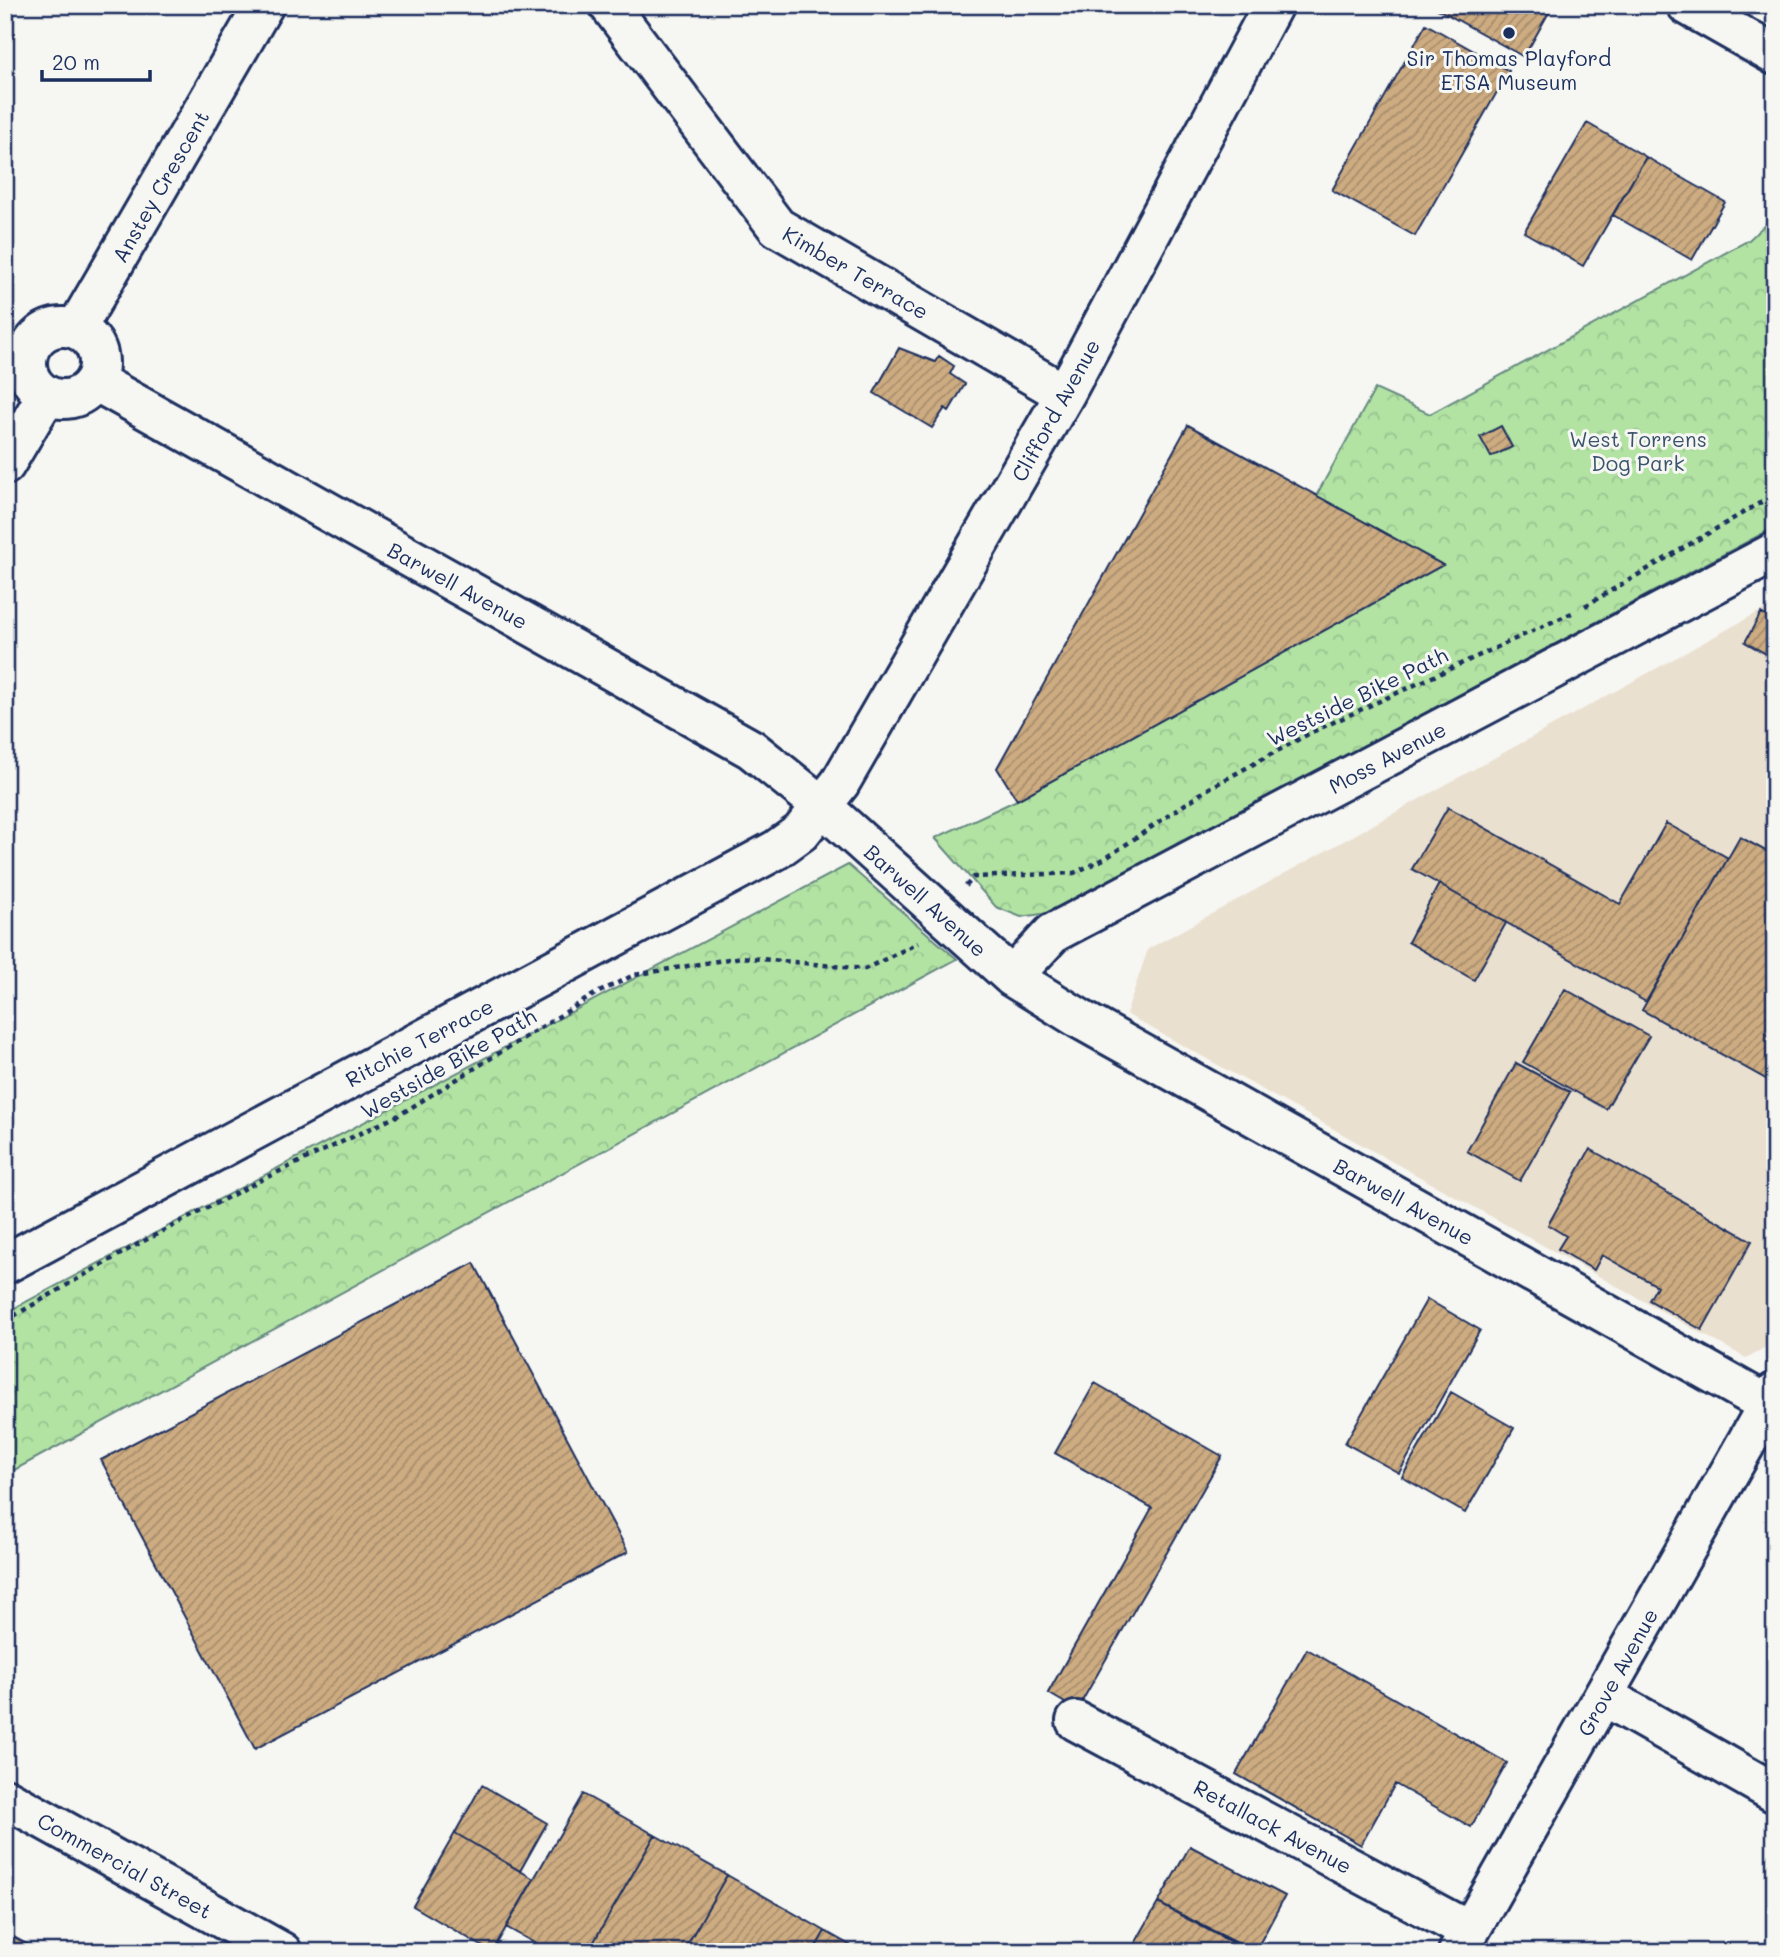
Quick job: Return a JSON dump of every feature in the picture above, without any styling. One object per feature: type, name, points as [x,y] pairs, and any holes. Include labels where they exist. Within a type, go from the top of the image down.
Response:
[{"type":"street","name":"Anstey Crescent","points":[[76,329],[264,5]]},
{"type":"street","name":"Kimber Terrace","points":[[609,5],[777,227],[1065,394]]},
{"type":"street","name":"Clifford Avenue","points":[[822,806],[840,783],[1065,394],[1273,5]]},
{"type":"street","points":[[1687,5],[1775,55]]},
{"type":"street","points":[[51,328],[76,329],[87,335],[99,357],[95,381],[88,390],[67,400],[46,396],[30,380],[27,355],[18,336],[40,334],[51,328]]},
{"type":"street","name":"Barwell Avenue","points":[[95,381],[751,749],[822,806],[1012,977],[1080,1020],[1771,1398]]},
{"type":"street","points":[[5,465],[46,396]]},
{"type":"street","name":"Moss Avenue","points":[[1012,977],[1054,933],[1775,552]]},
{"type":"street","name":"Ritchie Terrace","points":[[5,1264],[776,850],[801,832],[822,806]]},
{"type":"street","name":"Grove Avenue","points":[[1464,1942],[1771,1398]]},
{"type":"street","points":[[1604,1696],[1775,1793]]},
{"type":"street","name":"Retallack Avenue","points":[[1076,1721],[1464,1942]]},
{"type":"street","name":"Commercial Street","points":[[5,1798],[282,1952]]},
{"type":"path","name":"Westside Bike Path","points":[[960,892],[974,877],[1074,873],[1106,858],[1206,790],[1312,732],[1578,610],[1775,494]]},
{"type":"path","name":"Westside Bike Path","points":[[5,1321],[138,1244],[259,1181],[399,1115],[595,994],[634,975],[741,957],[865,969],[919,942]]},
{"type":"shaded area","points":[[1775,603],[1775,1342],[1746,1358],[1126,1014],[1148,949]]},
{"type":"green space","name":"West Torrens Dog Park","points":[[1775,215],[1775,527],[1049,913],[1021,917],[996,907],[935,838],[1017,800],[1442,565],[1316,496],[1375,389],[1430,414],[1749,240]]},
{"type":"green space","points":[[848,865],[957,959],[5,1475],[5,1313]]},
{"type":"building","name":"Sir Thomas Playford ETSA Museum","points":[[1437,5],[1553,5],[1524,57],[1436,8]]},
{"type":"building","points":[[1426,24],[1509,71],[1415,236],[1332,190]]},
{"type":"building","points":[[1587,123],[1646,157],[1583,266],[1524,232]]},
{"type":"building","points":[[1646,157],[1725,202],[1692,260],[1613,215]]},
{"type":"building","points":[[899,348],[935,362],[939,356],[954,366],[950,374],[965,384],[949,411],[945,408],[932,428],[874,393]]},
{"type":"building","points":[[1188,425],[1443,565],[1017,800],[997,768]]},
{"type":"building","points":[[1501,426],[1512,447],[1491,457],[1480,437]]},
{"type":"building","points":[[1761,613],[1775,621],[1775,659],[1745,642]]},
{"type":"building","points":[[1448,807],[1620,904],[1666,823],[1728,858],[1646,1002],[1412,869]]},
{"type":"building","points":[[1740,837],[1775,856],[1775,1084],[1642,1010]]},
{"type":"building","points":[[1439,884],[1506,923],[1474,980],[1408,942]]},
{"type":"building","points":[[1565,989],[1649,1036],[1606,1109],[1523,1062]]},
{"type":"building","points":[[1516,1063],[1570,1092],[1520,1181],[1467,1151]]},
{"type":"building","points":[[1590,1149],[1752,1241],[1702,1330],[1649,1300],[1657,1286],[1602,1255],[1594,1270],[1558,1249],[1566,1236],[1548,1225]]},
{"type":"building","points":[[474,1263],[628,1552],[255,1749],[101,1460]]},
{"type":"building","points":[[1427,1299],[1480,1330],[1399,1473],[1345,1443]]},
{"type":"building","points":[[1095,1383],[1222,1456],[1077,1710],[1048,1693],[1152,1508],[1055,1453]]},
{"type":"building","points":[[1451,1392],[1514,1428],[1465,1513],[1402,1477]]},
{"type":"building","points":[[1307,1649],[1507,1763],[1471,1827],[1395,1784],[1361,1845],[1236,1774]]},
{"type":"building","points":[[482,1785],[547,1823],[520,1871],[455,1833]]},
{"type":"building","points":[[583,1794],[655,1835],[588,1952],[541,1952],[543,1948],[506,1927]]},
{"type":"building","points":[[455,1833],[534,1879],[492,1952],[413,1906]]},
{"type":"building","points":[[655,1835],[727,1875],[683,1952],[588,1952]]},
{"type":"building","points":[[1190,1846],[1285,1896],[1255,1952],[1158,1903]]},
{"type":"building","points":[[727,1875],[825,1931],[813,1952],[683,1952]]},
{"type":"building","points":[[1158,1903],[1242,1948],[1240,1952],[1130,1952]]},
{"type":"building","points":[[825,1931],[862,1952],[813,1952]]},
{"type":"building","points":[[5,1932],[39,1951],[5,1952]]},
{"type":"place","name":"Sir Thomas Playford ETSA Museum","points":[[1509,33]]}]
